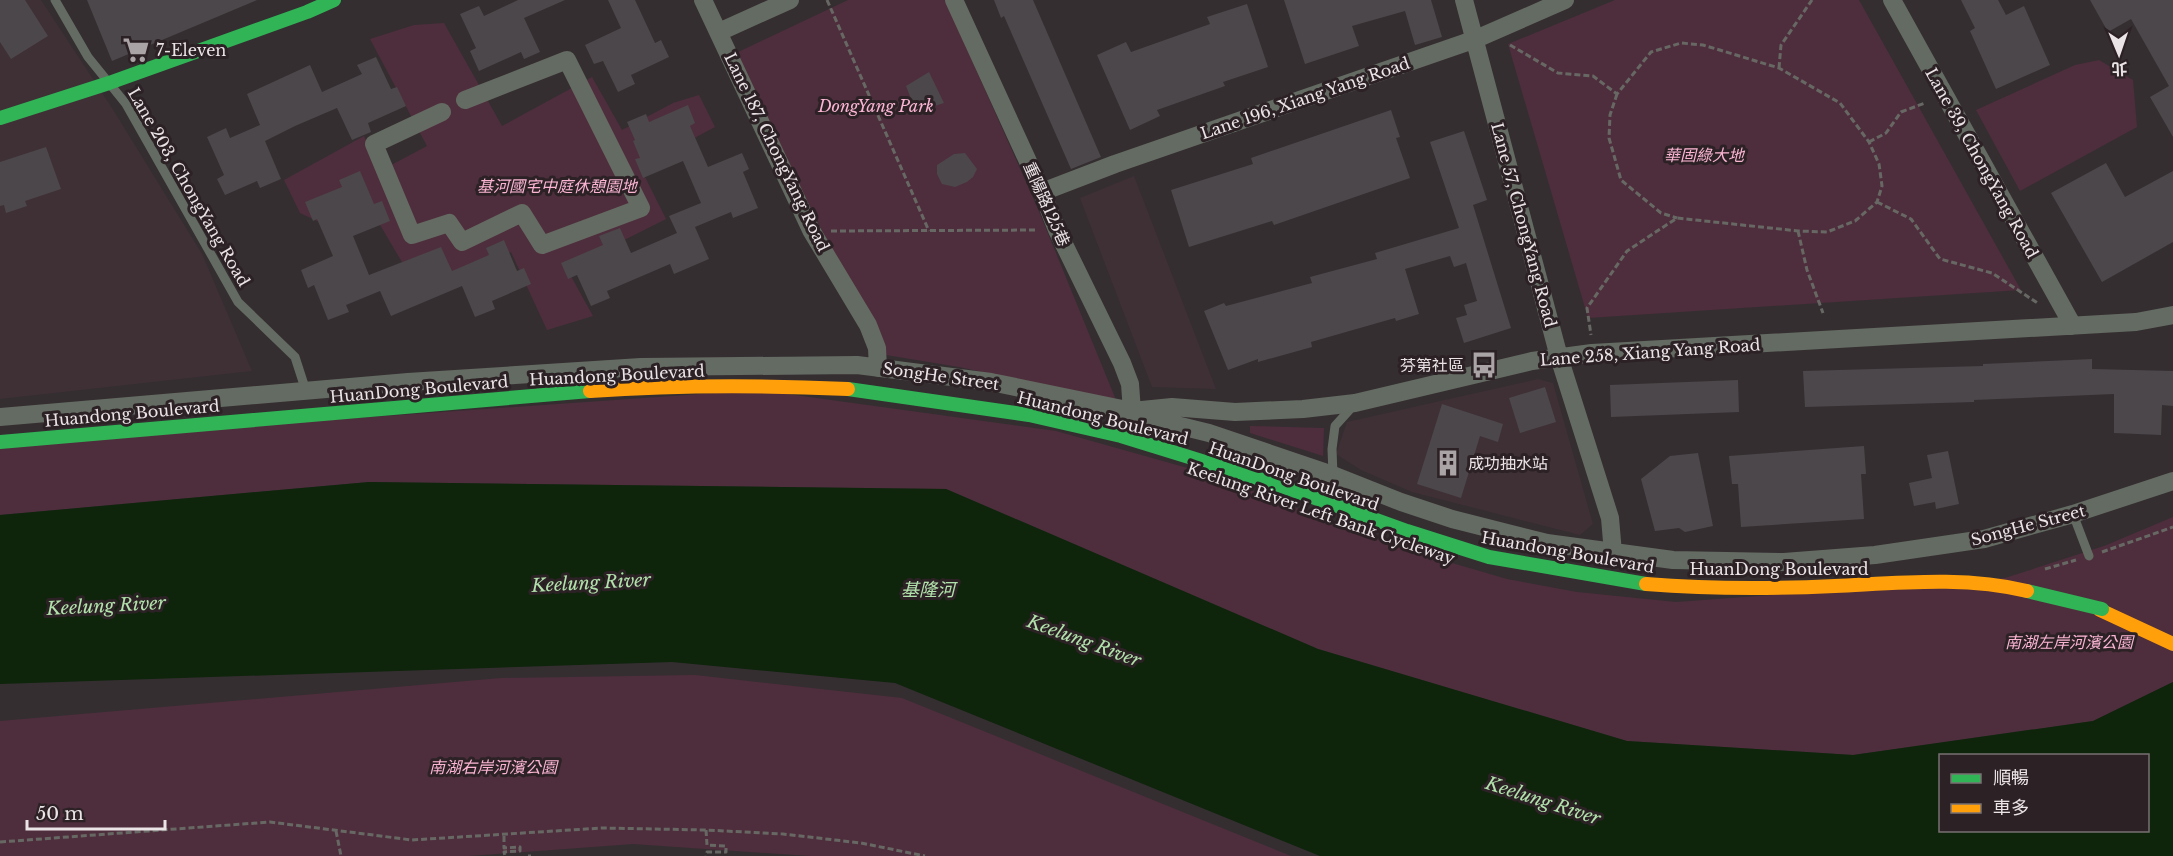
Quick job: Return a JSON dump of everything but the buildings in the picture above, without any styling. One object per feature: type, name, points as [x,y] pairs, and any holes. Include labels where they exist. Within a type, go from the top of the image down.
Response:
[{"type":"main road","points":[[0,118],[109,83],[307,12],[334,0]]},
{"type":"main road","name":"Huandong Boulevard","points":[[0,442],[555,393],[656,387],[766,385],[864,390],[1029,415],[1121,436],[1276,484],[1489,557],[1638,583],[1687,587],[1789,588],[1952,581],[2010,587],[2102,609],[2173,643]]},
{"type":"street","name":"Lane 187, ChongYang Road","points":[[703,0],[811,230],[868,325],[877,348],[878,368]]},
{"type":"street","points":[[719,32],[790,0]]},
{"type":"street","name":"重陽路125巷","points":[[954,0],[1042,192],[1057,230],[1122,363],[1130,384],[1132,411]]},
{"type":"street","name":"Lane 57, ChongYang Road","points":[[1464,0],[1558,357],[1610,518],[1613,553]]},
{"type":"street","name":"Lane 196, Xiang Yang Road","points":[[1042,192],[1115,164],[1476,39],[1565,0]]},
{"type":"street","name":"Lane 39, ChongYang Road","points":[[1892,0],[2073,326]]},
{"type":"street","points":[[567,60],[641,208],[542,245],[522,213],[462,242],[449,223],[412,235],[374,144],[454,106],[567,60]]},
{"type":"street","name":"Lane 258, Xiang Yang Road","points":[[1132,411],[1172,407],[1235,412],[1303,409],[1355,403],[1532,361],[1593,353],[2136,322],[2173,315]]},
{"type":"street","name":"SongHe Street","points":[[0,417],[408,382],[641,367],[857,365],[991,382],[1132,411],[1156,420],[1209,433],[1452,519],[1547,543],[1673,560],[1784,562],[1875,555],[1984,539],[2073,514],[2173,481]]},
{"type":"lane","name":"Lane 203, ChongYang Road","points":[[55,0],[88,57],[126,104],[238,302],[295,357],[306,391]]},
{"type":"lane","points":[[1333,475],[1332,449],[1335,426],[1355,403]]},
{"type":"lane","points":[[2073,514],[2089,556]]},
{"type":"path","points":[[826,0],[929,231]]},
{"type":"path","points":[[1779,68],[1781,45],[1812,0]]},
{"type":"path","points":[[1476,39],[1508,44],[1558,74],[1593,76],[1617,94]]},
{"type":"path","points":[[1681,43],[1703,45],[1779,68],[1840,103],[1869,142],[1879,164],[1882,186],[1877,202],[1855,221],[1827,232],[1677,218],[1661,213],[1621,180],[1609,138],[1610,115],[1617,94],[1651,52],[1681,43]]},
{"type":"path","points":[[1869,142],[1886,133],[1901,112],[1925,103]]},
{"type":"path","points":[[1877,202],[1911,219],[1940,259],[1992,273],[2042,306]]},
{"type":"path","points":[[1593,353],[1587,308],[1627,251],[1677,218]]},
{"type":"path","points":[[811,230],[1057,230]]},
{"type":"path","points":[[1798,231],[1807,270],[1823,313]]},
{"type":"path","points":[[2043,569],[2173,527]]},
{"type":"path","points":[[0,842],[270,822],[412,840],[504,836],[602,828],[706,830],[783,834],[861,843],[925,856]]},
{"type":"path","points":[[706,830],[707,845],[726,846],[726,852],[706,854]]},
{"type":"path","points":[[336,831],[341,856]]},
{"type":"path","points":[[504,836],[504,848],[520,847],[520,851],[504,852],[505,856]]},
{"type":"shaded area","points":[[0,0],[41,0],[112,108],[202,254],[252,371],[0,399]]},
{"type":"shaded area","points":[[1134,176],[1216,389],[1152,387],[1080,198]]},
{"type":"shaded area","name":"成功抽水站","points":[[1538,379],[1553,383],[1593,524],[1580,535],[1412,492],[1361,470],[1336,454],[1347,422]]},
{"type":"green space","name":"DongYang Park","points":[[848,0],[945,0],[1038,209],[1116,400],[959,367],[886,355],[732,55]]},
{"type":"green space","name":"華固綠大地","points":[[1615,0],[1859,0],[2021,290],[1588,318],[1508,44]]},
{"type":"green space","name":"基河國宅中庭休憩園地","points":[[444,23],[502,126],[592,77],[622,130],[673,103],[699,95],[715,127],[640,167],[666,219],[567,269],[593,316],[547,330],[511,252],[456,279],[406,269],[363,196],[317,221],[300,213],[284,180],[364,136],[380,171],[427,146],[370,39],[414,25]]},
{"type":"green space","points":[[2099,60],[2133,80],[2137,127],[2020,191],[1976,110],[2075,65]]},
{"type":"green space","name":"南湖左岸河濱公園","points":[[758,390],[1056,431],[1209,474],[1397,547],[1507,579],[1577,592],[1676,602],[2005,578],[2104,546],[2173,517],[2173,682],[2093,721],[1853,755],[1627,741],[1318,649],[946,489],[369,482],[0,515],[0,443]]},
{"type":"green space","points":[[1250,426],[1324,428],[1323,456],[1250,433]]},
{"type":"green space","name":"南湖右岸河濱公園","points":[[695,675],[902,698],[1291,856],[810,856],[633,844],[469,856],[0,856],[0,721],[501,678]]},
{"type":"water","name":"基隆河","points":[[369,482],[946,489],[1318,649],[1627,741],[1853,755],[2093,721],[2173,682],[2173,856],[1320,856],[895,683],[672,662],[0,684],[0,515]]},
{"type":"traffic: fast","points":[[0,118],[109,83],[307,12],[334,0]]},
{"type":"traffic: fast","points":[[848,389],[1029,415],[1121,436],[1276,484],[1407,531],[1489,557],[1646,584]]},
{"type":"traffic: fast","points":[[0,442],[590,391]]},
{"type":"traffic: fast","points":[[2027,591],[2102,609]]},
{"type":"traffic: slow","points":[[590,391],[719,386],[848,389]]},
{"type":"traffic: slow","points":[[1646,584],[1764,588],[1955,582],[1979,583],[2027,591]]},
{"type":"traffic: slow","points":[[2100,610],[2173,644]]},
{"type":"place","name":"7-Eleven","points":[[136,50]]},
{"type":"place","name":"芬第社區","points":[[1484,365]]},
{"type":"place","name":"成功抽水站","points":[[1448,463]]},
{"type":"water label","name":"Keelung River","points":[[591,583]]},
{"type":"water label","name":"Keelung River","points":[[106,606]]},
{"type":"water label","name":"Keelung River","points":[[1084,641]]},
{"type":"water label","name":"Keelung River","points":[[1543,801]]}]
